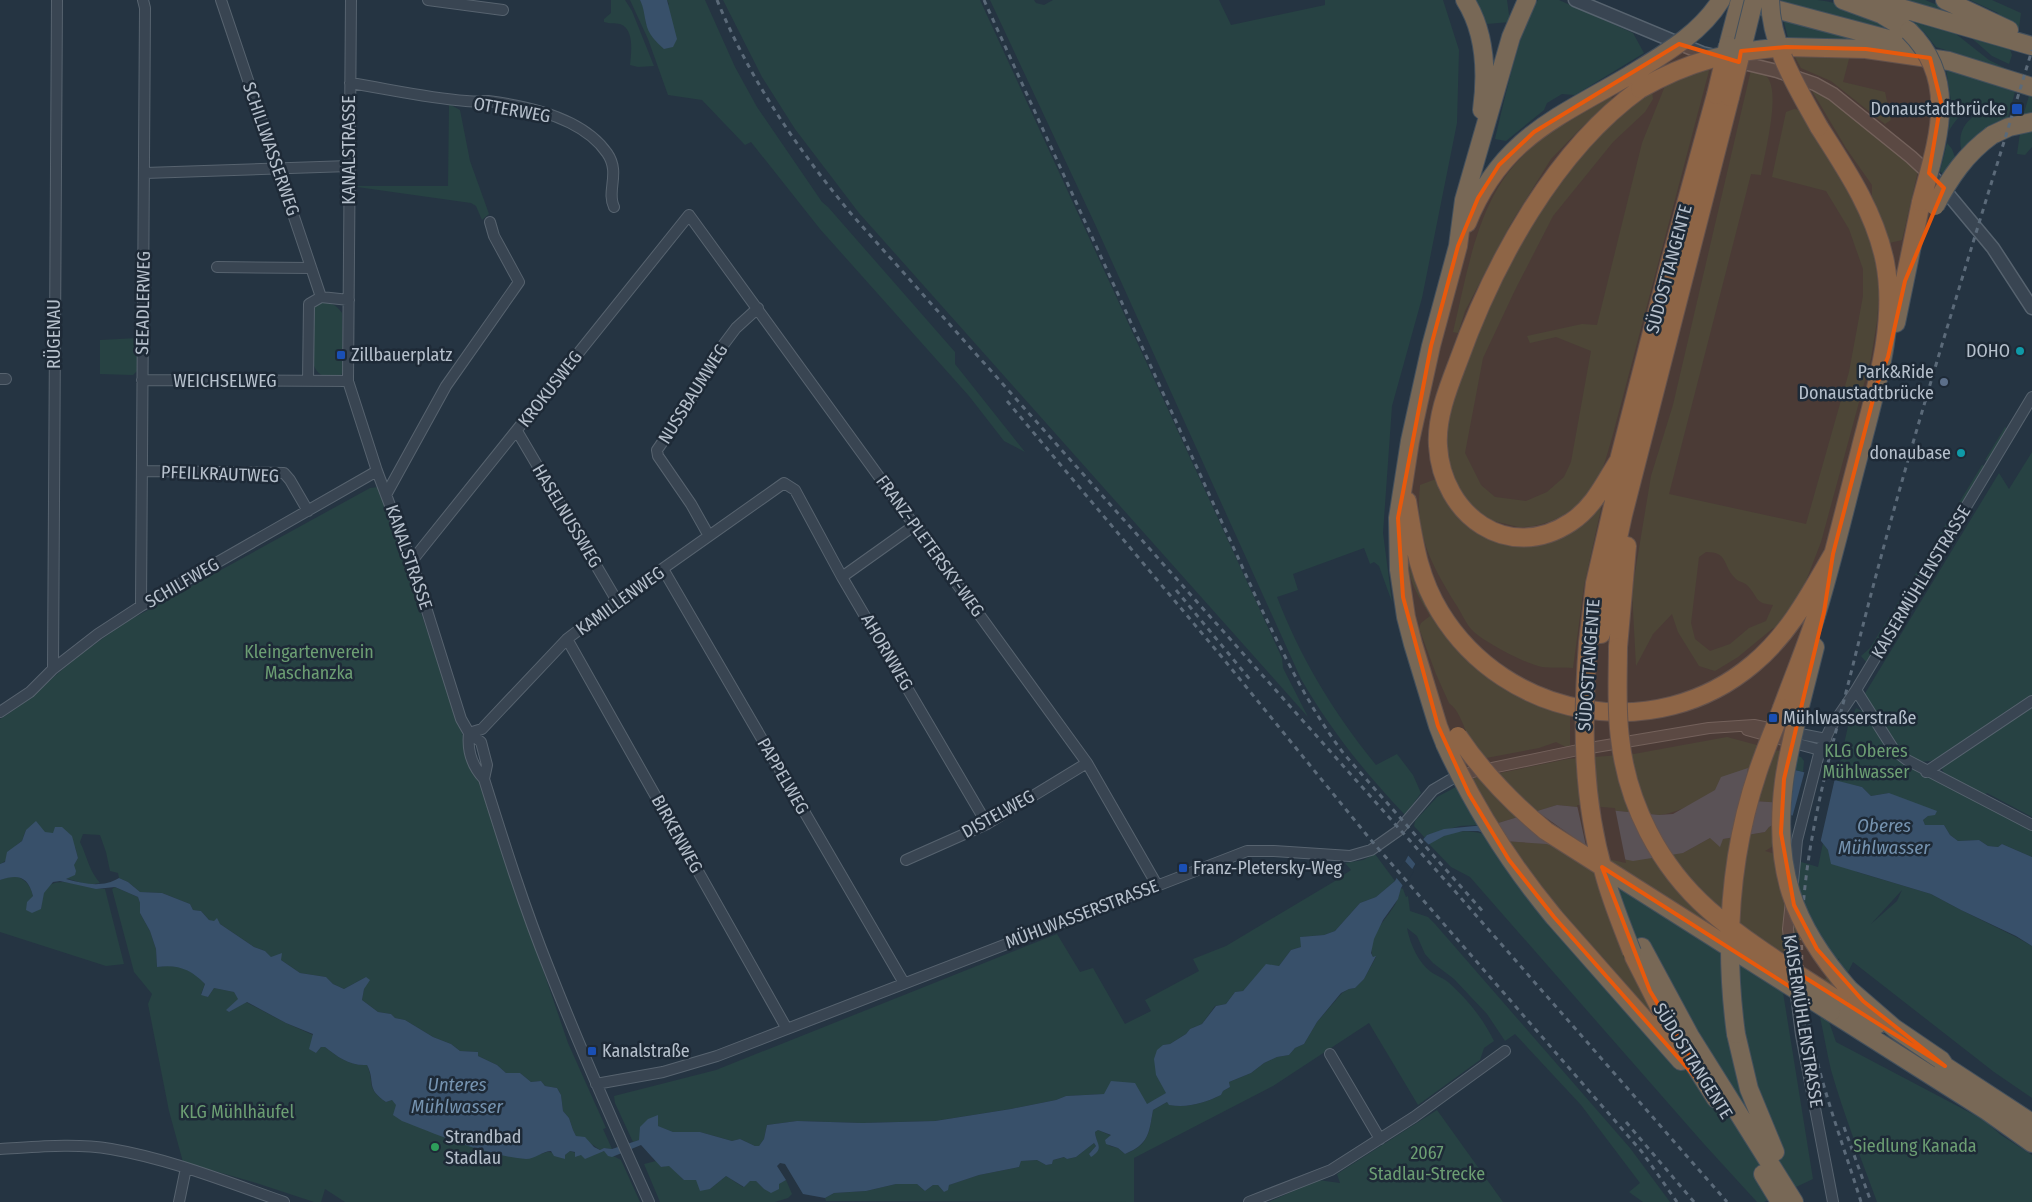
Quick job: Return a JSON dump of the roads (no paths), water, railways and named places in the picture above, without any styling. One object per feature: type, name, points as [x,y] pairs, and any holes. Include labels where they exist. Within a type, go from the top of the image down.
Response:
[{"type":"highway","points":[[1458,246],[1464,200],[1476,156],[1485,133],[1511,37],[1527,0]]},
{"type":"highway","points":[[1720,1105],[1527,885],[1490,830],[1469,794],[1451,740],[1426,685],[1409,631],[1400,584],[1398,528],[1410,441],[1431,346],[1458,246],[1473,209],[1485,186],[1499,165],[1515,147],[1544,125],[1688,37],[1709,17],[1721,0]]},
{"type":"highway","points":[[1770,0],[1773,24],[1786,66],[1866,206],[1885,262],[1889,311],[1877,384],[1832,554],[1824,612],[1790,711],[1758,771],[1736,856],[1729,934],[1731,992],[1736,1034],[1742,1064],[1758,1114],[1799,1202]]},
{"type":"highway","points":[[1843,0],[1881,14],[1909,31],[1928,55],[1936,73],[1940,93],[1941,114],[1928,204],[1905,281],[1888,357],[1877,384]]},
{"type":"highway","points":[[1873,0],[2032,46]]},
{"type":"highway","points":[[1945,0],[2032,41]]},
{"type":"highway","points":[[1723,96],[1746,1],[1932,50],[1949,61]]},
{"type":"highway","points":[[1466,2],[1478,29],[1484,62],[1484,98],[1476,156]]},
{"type":"highway","points":[[1619,460],[1592,503],[1571,522],[1546,534],[1514,536],[1492,531],[1478,524],[1456,502],[1443,474],[1438,444],[1443,407],[1463,347],[1496,274],[1544,191],[1585,138],[1603,119],[1640,89],[1697,62],[1722,54],[1786,47],[1866,49],[1949,61],[2032,87]]},
{"type":"highway","name":"SÜDOSTTANGENTE","points":[[1593,644],[1595,583],[1619,480],[1619,460],[1670,262],[1723,96]]},
{"type":"highway","name":"SÜDOSTTANGENTE","points":[[1723,96],[1593,644],[1583,698],[1583,743],[1595,836],[1604,873],[1637,950],[1650,991],[1667,1022],[1780,1202]]},
{"type":"highway","points":[[1928,204],[1955,170],[1980,144],[1992,135],[2009,127],[2032,122]]},
{"type":"highway","points":[[1403,481],[1413,545],[1422,575],[1436,605],[1456,634],[1488,667],[1510,682],[1554,703],[1588,710],[1630,712],[1658,709],[1684,703],[1710,692],[1738,675],[1765,654],[1789,627],[1832,554]]},
{"type":"highway","points":[[1632,483],[1634,506],[1625,559],[1618,647],[1618,721],[1624,762],[1635,802],[1660,851],[1688,888],[1714,914],[1759,948],[1938,1065],[1946,1066],[2032,1122]]},
{"type":"highway","points":[[1790,711],[1781,806],[1782,857],[1794,906],[1817,949],[1840,1001]]},
{"type":"highway","points":[[1451,740],[1520,809],[1546,831],[1840,1001],[1986,1111],[2032,1143]]},
{"type":"highway","name":"SÜDOSTTANGENTE","points":[[1637,950],[1794,1202]]},
{"type":"street","name":"RÜGENAU","points":[[53,669],[57,0]]},
{"type":"street","name":"SEEADLERWEG","points":[[141,606],[145,173],[145,8],[142,0]]},
{"type":"street","name":"SCHILLWASSERWEG","points":[[221,0],[321,297]]},
{"type":"street","name":"KANALSTRASSE","points":[[349,300],[351,0]]},
{"type":"street","points":[[428,0],[503,10]]},
{"type":"street","points":[[1575,0],[1702,53],[1777,71],[1815,84],[1832,94],[1911,157],[1938,182],[1993,248],[2032,308]]},
{"type":"street","name":"OTTERWEG","points":[[350,83],[467,102],[488,101],[540,111],[571,122],[598,141],[610,159],[614,174],[612,198],[614,207]]},
{"type":"street","points":[[145,173],[349,166]]},
{"type":"street","name":"FRANZ-PLETERSKY-WEG","points":[[689,215],[1088,762],[1157,885]]},
{"type":"street","name":"KROKUSWEG","points":[[411,562],[689,215]]},
{"type":"street","points":[[387,493],[446,386],[519,282],[494,236],[490,222]]},
{"type":"street","points":[[218,267],[312,268]]},
{"type":"street","points":[[321,297],[349,300],[348,381],[308,381],[309,304],[321,297]]},
{"type":"street","name":"NUSSBAUMWEG","points":[[710,536],[691,504],[658,456],[657,450],[682,414],[712,360],[736,328],[758,308]]},
{"type":"street","name":"WEICHSELWEG","points":[[142,380],[308,381]]},
{"type":"street","name":"KANALSTRASSE","points":[[348,381],[377,471],[387,493],[411,562],[461,719],[469,734],[468,747],[476,770],[484,779],[528,915],[596,1084],[649,1202]]},
{"type":"street","name":"KAISERMÜHLENSTRASSE","points":[[1834,1202],[1801,1035],[1788,929],[1797,840],[1820,750],[2032,397]]},
{"type":"street","name":"HASELNUSSWEG","points":[[517,431],[617,601]]},
{"type":"street","name":"PFEILKRAUTWEG","points":[[142,471],[284,473],[308,511]]},
{"type":"street","name":"SCHILFWEG","points":[[0,712],[30,692],[53,669],[98,634],[141,606],[377,471]]},
{"type":"street","name":"KAMILLENWEG","points":[[469,734],[482,728],[568,639],[617,601],[784,483]]},
{"type":"street","name":"AHORNWEG","points":[[784,483],[795,490],[842,576],[987,824]]},
{"type":"street","points":[[842,576],[915,525]]},
{"type":"street","name":"PAPPELWEG","points":[[663,570],[904,983]]},
{"type":"street","name":"BIRKENWEG","points":[[568,639],[787,1029]]},
{"type":"street","points":[[1856,690],[1894,750],[1926,772],[2032,825]]},
{"type":"street","points":[[1926,772],[2032,701]]},
{"type":"street","name":"MÜHLWASSERSTRASSE","points":[[596,1084],[663,1072],[717,1056],[1157,885],[1247,852],[1274,851],[1350,856],[1371,850],[1398,831],[1433,790],[1450,780],[1468,773],[1578,750],[1709,728],[1754,725],[1826,739]]},
{"type":"street","name":"MÜHLWASSERSTRASSE","points":[[1732,727],[1820,750]]},
{"type":"street","name":"DISTELWEG","points":[[906,860],[987,824],[1088,762]]},
{"type":"street","points":[[1249,1202],[1331,1170],[1380,1140],[1505,1051]]},
{"type":"street","points":[[1330,1054],[1380,1140]]},
{"type":"street","points":[[0,1149],[68,1146],[111,1149],[186,1168],[284,1202]]},
{"type":"street","points":[[179,1202],[186,1168]]},
{"type":"water","points":[[640,0],[667,0],[677,39],[673,47],[664,49],[653,38],[647,27]]},
{"type":"water","name":"Unteres Mühlwasser","points":[[1748,768],[1745,785],[1754,801],[1786,803],[1792,794],[1795,770],[1862,787],[1871,796],[1889,793],[1937,811],[1935,815],[1928,816],[1923,820],[1925,825],[1944,825],[1950,835],[1958,841],[1979,840],[1988,846],[1998,847],[2002,844],[2032,857],[2032,946],[2016,936],[1931,894],[1831,864],[1828,850],[1803,818],[1790,815],[1769,827],[1765,832],[1723,839],[1720,847],[1710,838],[1683,853],[1633,861],[1546,844],[1504,841],[1478,831],[1463,831],[1444,836],[1426,846],[1374,939],[1371,953],[1373,957],[1376,956],[1364,979],[1355,988],[1341,993],[1317,1022],[1304,1044],[1295,1048],[1289,1055],[1277,1057],[1264,1063],[1251,1073],[1229,1082],[1230,1087],[1223,1091],[1221,1095],[1209,1100],[1183,1106],[1169,1105],[1167,1102],[1153,1110],[1149,1131],[1143,1142],[1125,1154],[1118,1148],[1106,1144],[1105,1140],[1111,1135],[1098,1130],[1095,1132],[1099,1148],[1091,1157],[1089,1154],[1096,1146],[1094,1143],[1076,1157],[1067,1159],[1064,1157],[1053,1160],[1052,1164],[1046,1165],[1037,1160],[1021,1161],[1019,1167],[979,1175],[949,1185],[948,1190],[944,1192],[938,1185],[933,1185],[925,1191],[917,1184],[896,1184],[866,1191],[834,1193],[825,1198],[803,1194],[785,1164],[780,1163],[777,1166],[786,1180],[779,1184],[779,1189],[771,1193],[756,1181],[750,1181],[744,1187],[726,1176],[710,1189],[700,1191],[696,1180],[684,1180],[669,1166],[661,1167],[641,1145],[612,1157],[608,1156],[604,1151],[585,1159],[581,1155],[575,1157],[575,1152],[570,1151],[565,1155],[565,1159],[554,1156],[551,1151],[526,1159],[495,1154],[463,1144],[402,1121],[393,1115],[396,1105],[392,1100],[386,1102],[375,1093],[367,1065],[349,1062],[325,1047],[321,1047],[316,1053],[309,1049],[313,1034],[286,1023],[247,1002],[229,1012],[226,1010],[238,999],[234,992],[214,988],[208,997],[201,995],[205,984],[189,971],[171,966],[157,967],[156,949],[150,931],[140,913],[138,897],[115,887],[96,889],[60,881],[53,882],[44,893],[41,909],[32,913],[26,910],[27,902],[33,896],[28,884],[17,877],[0,880],[0,864],[5,862],[7,852],[22,841],[26,830],[36,821],[45,832],[53,833],[55,827],[62,827],[72,836],[78,858],[74,865],[75,875],[66,879],[86,884],[100,884],[119,878],[128,882],[140,892],[162,893],[190,904],[193,910],[201,911],[209,920],[214,921],[217,918],[220,924],[254,947],[265,951],[271,957],[282,953],[281,960],[300,973],[326,977],[333,984],[344,989],[366,977],[370,980],[364,989],[362,1000],[378,1012],[391,1014],[395,1018],[405,1020],[433,1037],[451,1044],[460,1051],[478,1052],[478,1056],[497,1065],[506,1073],[520,1073],[531,1082],[541,1081],[545,1086],[557,1088],[561,1095],[563,1111],[569,1118],[576,1136],[585,1137],[594,1147],[600,1150],[604,1148],[612,1149],[639,1140],[640,1127],[648,1119],[658,1115],[658,1126],[673,1132],[700,1132],[732,1141],[740,1139],[759,1146],[764,1139],[767,1125],[797,1121],[862,1123],[935,1121],[1011,1109],[1056,1100],[1066,1096],[1104,1094],[1111,1081],[1135,1083],[1147,1104],[1166,1093],[1156,1075],[1154,1059],[1157,1050],[1186,1034],[1190,1029],[1202,1024],[1216,1006],[1226,1004],[1235,992],[1243,991],[1266,964],[1279,966],[1291,950],[1301,947],[1300,937],[1324,935],[1335,931],[1360,903],[1376,897],[1395,881],[1408,856],[1427,835],[1444,829],[1495,824],[1557,805],[1659,815],[1673,814],[1715,790],[1721,777]]},
{"type":"railway","points":[[717,0],[730,30],[760,86],[794,140],[853,216],[1453,889],[1727,1202]]},
{"type":"railway","points":[[984,0],[1261,608],[1299,683],[1320,719],[1344,754],[1485,914]]},
{"type":"railway","points":[[1861,1202],[1824,1085],[1809,1026],[1804,996],[1802,927],[1810,851],[1834,739],[1894,510],[1938,357],[2032,50]]},
{"type":"railway","points":[[1007,401],[1221,656],[1370,839],[1642,1152],[1677,1202]]},
{"type":"railway","points":[[1176,590],[1252,682]]},
{"type":"railway","points":[[1626,1122],[1694,1202]]},
{"type":"railway","points":[[1844,1127],[1871,1202]]},
{"type":"place","name":"Donaustadtbrücke","points":[[2017,109]]},
{"type":"place","name":"DOHO","points":[[2020,351]]},
{"type":"place","name":"Zillbauerplatz","points":[[341,355]]},
{"type":"place","name":"Park&Ride Donaustadtbrücke","points":[[1944,382]]},
{"type":"place","name":"donaubase","points":[[1961,453]]},
{"type":"place","name":"Mühlwasserstraße","points":[[1773,718]]},
{"type":"place","name":"Franz-Pletersky-Weg","points":[[1183,868]]},
{"type":"place","name":"Kanalstraße","points":[[592,1051]]},
{"type":"place","name":"Strandbad Stadlau","points":[[435,1147]]},
{"type":"park label","name":"Kleingartenverein Maschanzka","points":[[309,662]]},
{"type":"park label","name":"KLG Oberes Mühlwasser","points":[[1866,761]]},
{"type":"park label","name":"KLG Mühlhäufel","points":[[237,1112]]},
{"type":"park label","name":"Siedlung Kanada","points":[[1915,1146]]},
{"type":"park label","name":"2067 Stadlau-Strecke","points":[[1427,1163]]},
{"type":"water label","name":"Oberes Mühlwasser","points":[[1884,836]]}]
